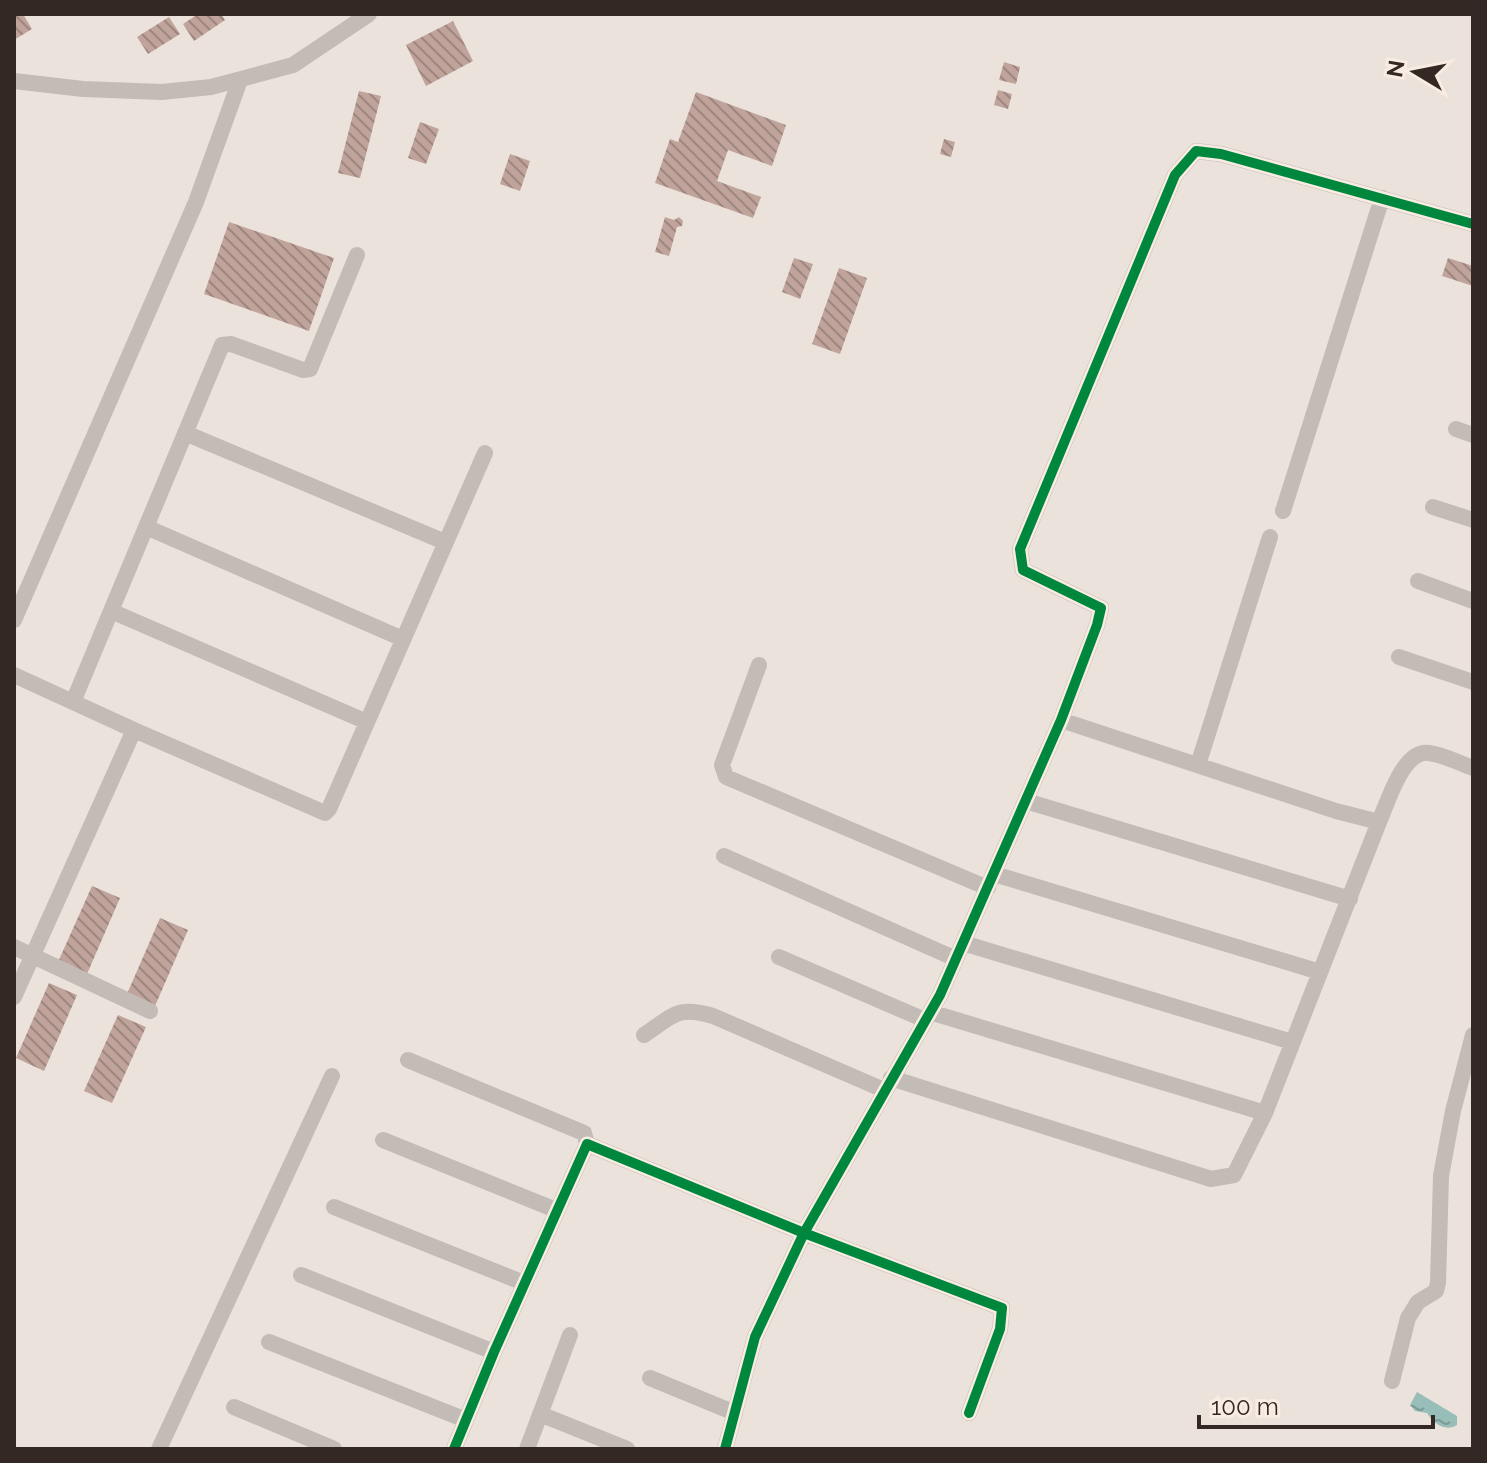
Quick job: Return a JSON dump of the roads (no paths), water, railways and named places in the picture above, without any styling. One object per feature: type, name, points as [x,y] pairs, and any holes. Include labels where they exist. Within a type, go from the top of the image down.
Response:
[{"type":"street","points":[[14,81],[83,89],[162,92],[240,80],[293,65],[369,14]]},
{"type":"street","points":[[14,620],[196,202],[240,80]]},
{"type":"street","points":[[725,1449],[755,1337],[804,1233],[956,959],[1061,720],[1097,625],[1101,608],[1023,570],[1020,549],[1175,175],[1196,151],[1209,152],[1473,224]]},
{"type":"street","points":[[1283,511],[1382,198]]},
{"type":"street","points":[[73,702],[222,345],[231,344],[303,370],[310,369],[357,255]]},
{"type":"street","points":[[1456,429],[1473,435]]},
{"type":"street","points":[[185,433],[445,542]]},
{"type":"street","points":[[14,675],[325,813],[485,453]]},
{"type":"street","points":[[1433,507],[1473,520]]},
{"type":"street","points":[[146,527],[403,639]]},
{"type":"street","points":[[1198,765],[1270,537]]},
{"type":"street","points":[[1418,581],[1473,601]]},
{"type":"street","points":[[111,611],[367,722]]},
{"type":"street","points":[[1399,657],[1473,682]]},
{"type":"street","points":[[759,665],[722,765],[726,777],[991,881],[1320,972]]},
{"type":"street","points":[[1061,720],[1336,811],[1379,822]]},
{"type":"street","points":[[14,997],[134,730]]},
{"type":"street","points":[[644,1035],[679,1011],[695,1011],[888,1084],[1211,1179],[1234,1175],[1265,1113],[1403,768],[1415,755],[1427,752],[1473,768]]},
{"type":"street","points":[[1026,801],[1350,899]]},
{"type":"street","points":[[724,856],[956,959]]},
{"type":"street","points":[[963,943],[1292,1042]]},
{"type":"street","points":[[14,947],[150,1011]]},
{"type":"street","points":[[779,957],[927,1016],[1265,1113]]},
{"type":"street","points":[[1392,1381],[1408,1318],[1418,1302],[1436,1291],[1438,1283],[1441,1176],[1453,1111],[1473,1035]]},
{"type":"street","points":[[408,1060],[584,1133],[587,1144],[454,1449]]},
{"type":"street","points":[[159,1449],[332,1076]]},
{"type":"street","points":[[383,1140],[556,1210]]},
{"type":"street","points":[[587,1144],[804,1233],[1002,1308],[1000,1329],[969,1413]]},
{"type":"street","points":[[334,1207],[524,1283]]},
{"type":"street","points":[[301,1275],[494,1352]]},
{"type":"street","points":[[527,1449],[570,1335]]},
{"type":"street","points":[[269,1342],[466,1420]]},
{"type":"street","points":[[650,1378],[735,1413]]},
{"type":"street","points":[[234,1407],[334,1449]]},
{"type":"street","points":[[540,1414],[627,1449]]},
{"type":"water","points":[[1417,1392],[1457,1416],[1457,1425],[1444,1427],[1427,1413],[1415,1411],[1410,1405]]}]
